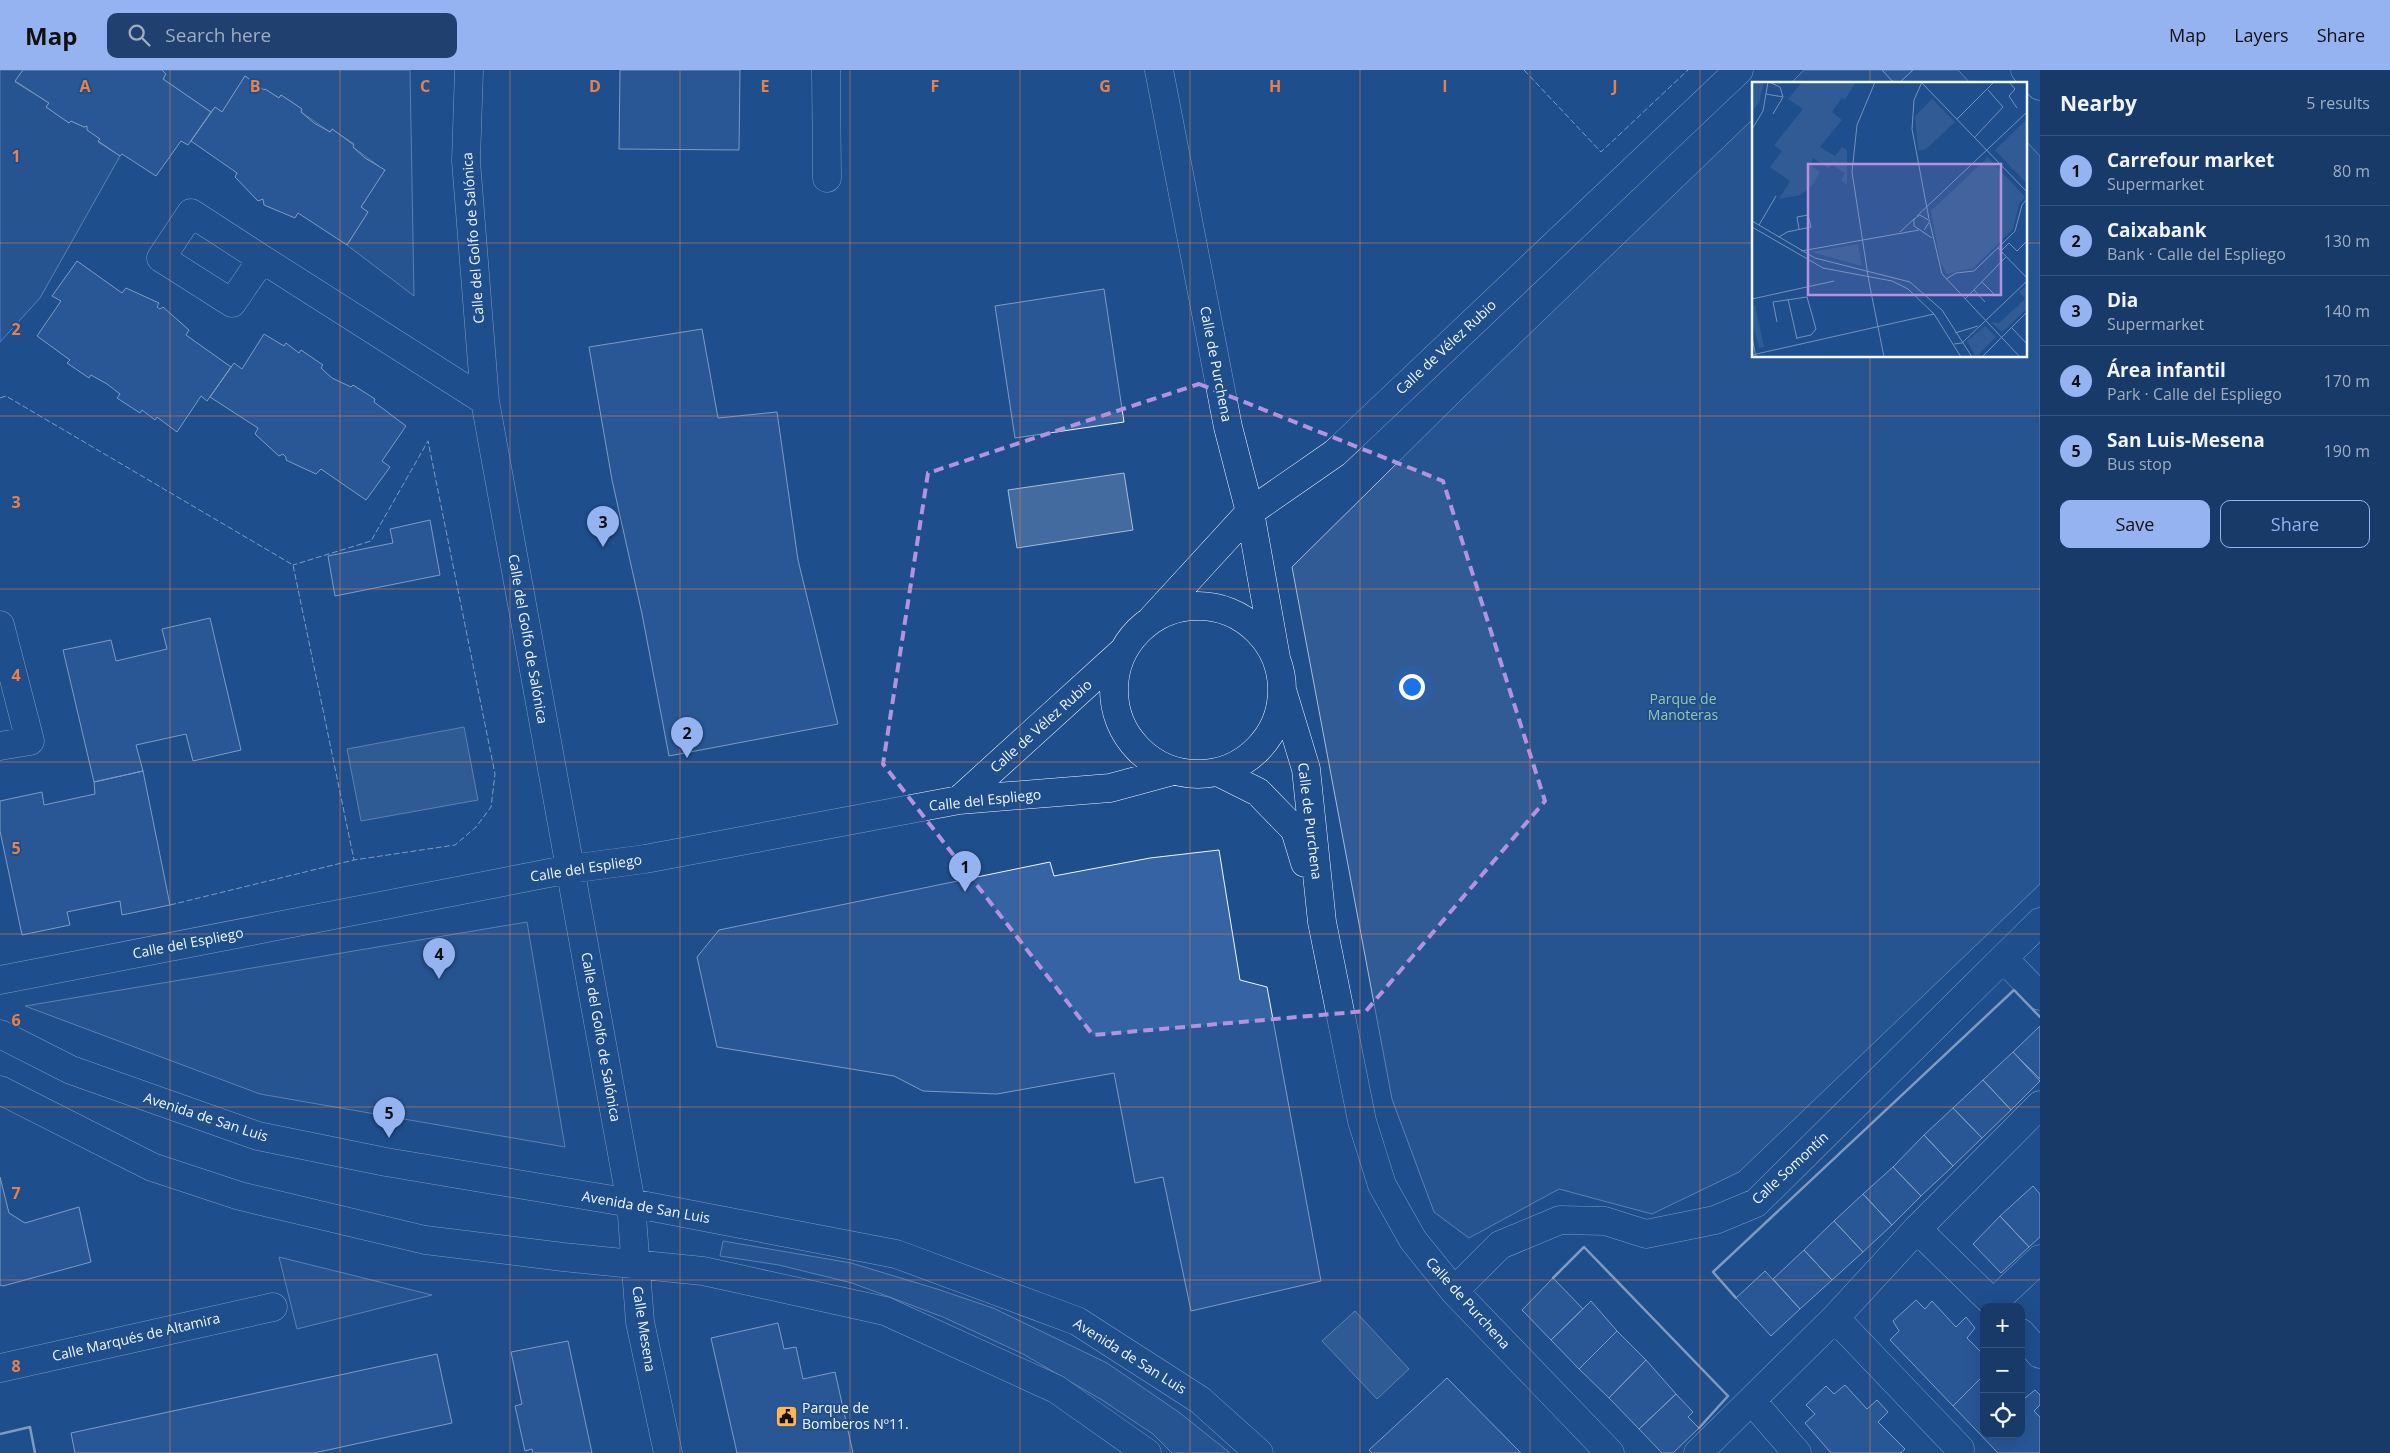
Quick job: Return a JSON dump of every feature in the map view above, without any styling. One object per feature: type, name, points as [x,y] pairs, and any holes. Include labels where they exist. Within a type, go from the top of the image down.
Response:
[{"type":"street","name":"Calle del Golfo de Salónica","points":[[468,70],[466,161],[485,401],[631,1203]]},
{"type":"street","points":[[826,70],[827,178]]},
{"type":"street","name":"Calle de Purchena","points":[[1159,70],[1228,427],[1250,512],[1276,658]]},
{"type":"street","name":"Calle de Vélez Rubio","points":[[1151,620],[1250,512],[1335,453],[1739,70]]},
{"type":"street","points":[[2025,70],[2040,86]]},
{"type":"street","points":[[262,259],[485,401]]},
{"type":"street","points":[[1208,606],[1236,614],[1260,632],[1276,658],[1281,675],[1283,693],[1278,720],[1264,743],[1244,762],[1218,772],[1196,775],[1173,771],[1141,753],[1119,723],[1113,687],[1122,652],[1134,634],[1151,620],[1178,608],[1208,606]]},
{"type":"street","points":[[0,625],[30,741],[0,746]]},
{"type":"street","name":"Calle de Vélez Rubio","points":[[959,800],[1122,652]]},
{"type":"street","name":"Calle de Purchena","points":[[1283,693],[1306,768],[1322,922]]},
{"type":"street","name":"Calle del Espliego","points":[[0,980],[570,868],[645,859],[959,800],[1110,788],[1173,771]]},
{"type":"street","name":"Calle de Purchena","points":[[1218,772],[1258,792],[1295,830],[1322,922],[1362,1122],[1382,1185],[1414,1240],[1454,1291],[1610,1453]]},
{"type":"street","name":"Calle Somontín","points":[[1454,1291],[1500,1245],[1560,1220],[1605,1222],[1646,1234],[1716,1220],[1756,1203],[2040,922]]},
{"type":"street","points":[[2004,959],[2040,994]]},
{"type":"street","name":"Avenida de San Luis","points":[[0,1034],[71,1070],[258,1136],[386,1162],[631,1203],[896,1254],[1078,1322],[1200,1400],[1259,1453]]},
{"type":"street","points":[[0,1090],[152,1167],[240,1196],[425,1240],[563,1257],[703,1270],[885,1311],[1056,1389],[1148,1453]]},
{"type":"street","points":[[1698,1453],[1835,1318],[1916,1229],[2040,1105]]},
{"type":"street","name":"Calle Mesena","points":[[631,1203],[640,1322],[668,1453]]},
{"type":"street","points":[[1916,1229],[1993,1303]]},
{"type":"street","points":[[1997,1303],[2040,1259]]},
{"type":"street","name":"Calle Marqués de Altamira","points":[[0,1368],[273,1307]]},
{"type":"street","points":[[1835,1318],[1960,1449]]},
{"type":"street","points":[[2025,1337],[2040,1354]]},
{"type":"street","points":[[1752,1401],[1796,1453]]},
{"type":"highlighted area","points":[[1199,384],[1443,481],[1545,801],[1366,1011],[1093,1035],[883,764],[928,473]]},
{"type":"green space","points":[[0,70],[23,70],[15,82],[49,103],[46,107],[69,123],[71,121],[84,127],[87,126],[100,139],[98,142],[120,156],[40,298],[0,342]]},
{"type":"green space","points":[[162,70],[410,70],[414,296],[347,245],[368,212],[361,207],[384,170],[353,147],[354,144],[332,129],[330,132],[301,112],[302,109],[281,95],[279,98],[245,76],[222,112],[215,107],[211,112],[163,79],[166,74]]},
{"type":"green space","points":[[1804,70],[1958,70],[1969,82],[1792,82]]},
{"type":"green space","name":"Parque de Manoteras","points":[[1752,120],[1752,358],[2028,358],[2028,143],[2040,156],[2040,884],[1739,1172],[1652,1214],[1559,1189],[1469,1238],[1434,1212],[1392,1099],[1292,567],[1463,398]]},
{"type":"green space","points":[[527,922],[565,1147],[260,1094],[25,1006]]},
{"type":"green space","points":[[723,1241],[851,1263],[993,1308],[1107,1363],[1180,1413],[1230,1453],[1172,1453],[1153,1434],[1102,1400],[1023,1354],[943,1317],[852,1283],[779,1265],[720,1256]]},
{"type":"green space","points":[[279,1257],[432,1295],[297,1329]]},
{"type":"shaded area","points":[[1124,473],[1133,530],[1017,548],[1008,490]]},
{"type":"shaded area","points":[[464,727],[478,800],[361,821],[347,749]]},
{"type":"shaded area","points":[[1355,1311],[1409,1369],[1377,1399],[1322,1341]]},
{"type":"building","points":[[23,70],[162,70],[166,74],[163,79],[211,112],[188,145],[181,141],[156,176],[98,141],[100,139],[87,130],[87,126],[84,127],[71,121],[69,123],[46,107],[49,103],[15,81]]},
{"type":"building","points":[[620,70],[740,70],[739,150],[619,149]]},
{"type":"building","points":[[1882,70],[1913,70],[1900,82],[1893,82]]},
{"type":"building","points":[[245,76],[264,90],[279,98],[281,95],[302,109],[301,112],[314,123],[330,132],[332,129],[354,145],[353,147],[365,158],[385,170],[361,207],[368,212],[347,245],[298,213],[295,218],[264,205],[263,199],[258,201],[235,177],[237,173],[191,141],[215,107],[222,112]]},
{"type":"building","points":[[77,261],[122,293],[126,288],[159,303],[157,307],[160,309],[163,307],[189,330],[186,335],[231,367],[207,401],[201,396],[177,432],[157,417],[155,420],[142,410],[140,413],[117,398],[120,394],[107,384],[91,375],[89,378],[67,363],[70,360],[37,336],[61,301],[52,296]]},
{"type":"building","points":[[1104,289],[1124,422],[1015,438],[995,306]]},
{"type":"building","points":[[702,329],[718,418],[777,412],[798,560],[838,724],[669,756],[642,614],[612,480],[589,347]]},
{"type":"building","points":[[264,334],[284,346],[286,343],[299,353],[301,350],[323,365],[321,368],[332,378],[351,387],[353,385],[375,399],[374,402],[406,426],[382,461],[390,467],[366,500],[321,469],[316,474],[286,460],[283,454],[279,456],[255,434],[258,428],[210,397],[234,363],[242,369]]},
{"type":"building","points":[[430,520],[440,575],[335,596],[328,556],[393,543],[390,529]]},
{"type":"building","points":[[210,618],[241,750],[193,761],[186,734],[136,745],[143,771],[94,782],[63,650],[111,640],[116,661],[167,649],[162,629]]},
{"type":"building","points":[[143,771],[170,905],[122,915],[120,901],[67,912],[70,925],[22,935],[0,831],[0,801],[42,792],[44,805],[95,794],[94,782]]},
{"type":"building","points":[[1219,850],[1240,980],[1267,987],[1321,1281],[1191,1311],[1163,1177],[1135,1183],[1114,1073],[997,1094],[923,1091],[894,1076],[717,1047],[697,957],[719,930],[1050,862],[1054,876],[1150,858]]},
{"type":"building","points":[[2040,1026],[2040,1079],[2013,1052]]},
{"type":"building","points":[[2013,1052],[2040,1081],[2011,1110],[1983,1080]]},
{"type":"building","points":[[1983,1080],[2011,1110],[1982,1138],[1953,1108]]},
{"type":"building","points":[[1953,1108],[1982,1138],[1953,1166],[1924,1135]]},
{"type":"building","points":[[1924,1135],[1953,1166],[1921,1196],[1893,1167]]},
{"type":"building","points":[[1893,1167],[1921,1196],[1892,1225],[1863,1194]]},
{"type":"building","points":[[0,1177],[9,1213],[25,1223],[79,1207],[91,1262],[3,1286],[0,1285]]},
{"type":"building","points":[[2033,1186],[2040,1194],[2040,1237],[2029,1247],[2000,1216]]},
{"type":"building","points":[[1863,1194],[1892,1225],[1863,1252],[1834,1221]]},
{"type":"building","points":[[2000,1216],[2029,1247],[2001,1273],[1973,1244]]},
{"type":"building","points":[[1834,1221],[1863,1252],[1832,1280],[1804,1250]]},
{"type":"building","points":[[1804,1250],[1832,1280],[1800,1309],[1773,1279]]},
{"type":"building","points":[[1765,1271],[1800,1309],[1771,1336],[1736,1298]]},
{"type":"building","points":[[1553,1278],[1583,1309],[1551,1340],[1522,1310]]},
{"type":"building","points":[[1916,1300],[1925,1309],[1932,1301],[1956,1327],[1966,1317],[1975,1328],[1967,1338],[1980,1351],[1980,1379],[1953,1406],[1890,1340],[1899,1331],[1893,1321]]},
{"type":"building","points":[[1591,1301],[1617,1331],[1579,1369],[1551,1340]]},
{"type":"building","name":"Parque de Bomberos Nº11.","points":[[778,1323],[784,1349],[796,1347],[803,1379],[835,1372],[853,1453],[737,1453],[711,1338]]},
{"type":"building","points":[[1617,1331],[1646,1360],[1609,1398],[1579,1369]]},
{"type":"building","points":[[568,1341],[592,1453],[533,1453],[532,1449],[525,1451],[515,1406],[522,1404],[511,1352]]},
{"type":"building","points":[[437,1354],[452,1423],[314,1453],[75,1453],[71,1433]]},
{"type":"building","points":[[1646,1360],[1676,1394],[1639,1429],[1609,1398]]},
{"type":"building","points":[[1447,1378],[1521,1453],[1372,1453],[1369,1450]]},
{"type":"building","points":[[1980,1379],[1980,1434],[1953,1406]]},
{"type":"building","points":[[1845,1385],[1867,1409],[1877,1400],[1888,1412],[1878,1422],[1905,1449],[1901,1453],[1831,1453],[1805,1423],[1815,1414],[1806,1405],[1826,1386],[1834,1394]]},
{"type":"building","points":[[2035,1390],[2040,1395],[2040,1405],[2034,1411],[2040,1417],[2040,1453],[1998,1453],[1984,1438],[2025,1438],[2025,1398]]},
{"type":"building","points":[[1676,1394],[1693,1412],[1688,1417],[1699,1428],[1673,1453],[1662,1453],[1639,1429]]},
{"type":"fence","points":[[1524,70],[1601,152],[1688,70]]},
{"type":"fence","points":[[0,398],[6,396],[293,565],[354,860]]},
{"type":"fence","points":[[170,905],[354,860],[455,845],[476,827],[491,807],[495,774],[428,441],[371,541],[293,565]]},
{"type":"wall","points":[[1736,1298],[1713,1272],[2014,990],[2040,1017]]},
{"type":"wall","points":[[1553,1278],[1584,1247],[1728,1396],[1699,1428]]},
{"type":"wall","points":[[0,1434],[30,1427],[35,1453]]},
{"type":"place","name":"Dia","points":[[603,547]]},
{"type":"place","name":"Caixabank","points":[[687,758]]},
{"type":"place","name":"Carrefour market","points":[[965,892]]},
{"type":"place","name":"Área infantil","points":[[439,979]]},
{"type":"place","name":"San Luis-Mesena","points":[[389,1138]]},
{"type":"place","name":"Parque de Bomberos Nº11.","points":[[786,1416]]}]
